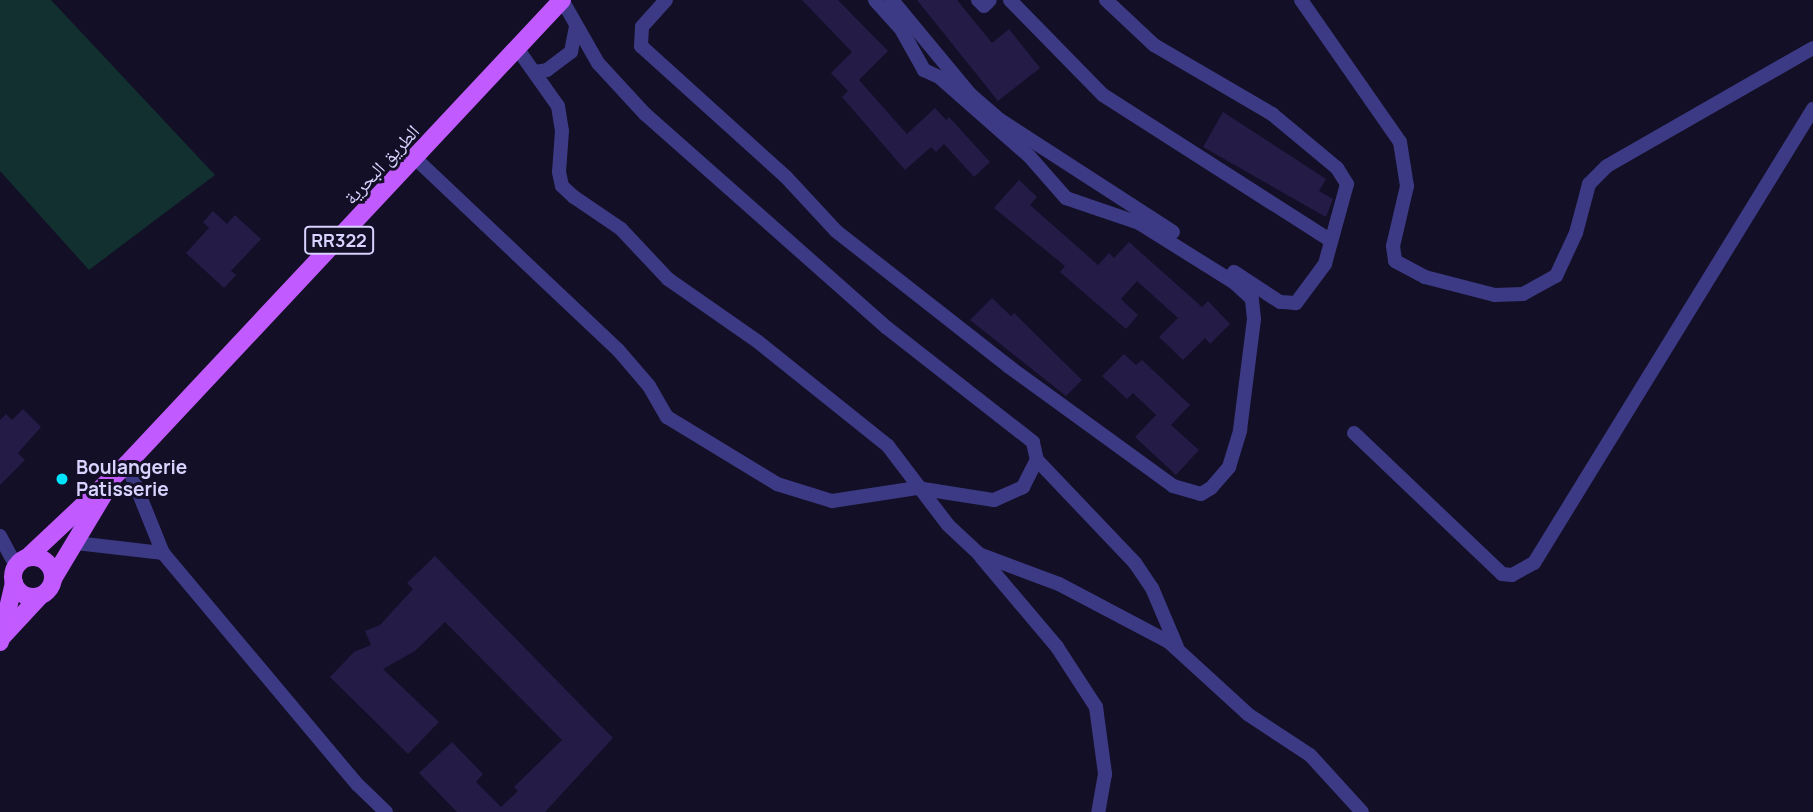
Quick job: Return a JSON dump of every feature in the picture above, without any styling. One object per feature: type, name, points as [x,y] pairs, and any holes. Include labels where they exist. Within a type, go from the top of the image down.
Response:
[{"type":"main road","name":"الطريق البحرية","points":[[113,477],[519,51],[562,0]]},
{"type":"main road","name":"RR322","points":[[1,639],[39,597],[50,589],[113,477]]},
{"type":"main road","name":"RR322","points":[[1,639],[19,569],[113,477]]},
{"type":"main road","points":[[39,597],[27,597],[19,569],[46,561],[54,578]]},
{"type":"street","points":[[562,0],[607,75],[645,114],[878,321],[1033,442],[1037,460],[1135,564],[1152,588],[1177,649]]},
{"type":"street","points":[[666,0],[642,27],[641,46],[786,177],[836,231],[1008,366],[1173,486],[1187,493],[1211,488],[1229,467],[1240,430],[1254,319],[1252,299],[1236,283],[1139,223],[1066,198],[1029,156],[939,77],[924,70],[901,29],[875,0]]},
{"type":"street","points":[[892,0],[970,94],[1000,120],[1280,302],[1296,303],[1315,283],[1330,240],[1347,184],[1338,168],[1272,114],[1154,45],[1106,0]]},
{"type":"street","points":[[978,0],[984,6],[990,0]]},
{"type":"street","points":[[1010,0],[1103,95],[1330,240]]},
{"type":"street","points":[[1301,0],[1400,142],[1407,186],[1393,246],[1395,261],[1425,277],[1495,295],[1523,294],[1556,276],[1576,233],[1589,184],[1607,166],[1813,48]]},
{"type":"street","points":[[535,72],[547,70],[571,52],[576,27]]},
{"type":"street","points":[[519,51],[535,72],[561,117],[562,186],[621,229],[668,279],[757,341],[880,440],[917,488],[979,554],[1058,647],[1096,707],[1105,762],[1098,812]]},
{"type":"street","points":[[1354,433],[1502,574],[1512,575],[1534,563],[1813,109]]},
{"type":"street","points":[[416,159],[619,351],[674,422],[777,484],[812,498],[852,500],[917,488],[973,499],[1002,499],[1023,487],[1037,460]]},
{"type":"street","points":[[127,464],[163,553],[358,785],[386,812]]},
{"type":"street","points":[[0,536],[19,569]]},
{"type":"street","points":[[76,543],[163,553]]},
{"type":"street","points":[[979,554],[1113,610],[1177,649],[1249,715],[1310,755],[1362,812]]},
{"type":"green space","points":[[0,0],[51,0],[215,175],[89,270],[0,171]]},
{"type":"building","points":[[802,0],[838,0],[888,51],[859,80],[907,134],[935,108],[946,120],[949,117],[990,162],[974,177],[944,144],[936,152],[931,147],[905,170],[842,97],[848,91],[831,73],[852,52]]},
{"type":"building","points":[[917,0],[957,0],[992,43],[1009,29],[1040,68],[998,101]]},
{"type":"building","points":[[1223,112],[1326,179],[1319,191],[1333,199],[1326,217],[1203,147]]},
{"type":"building","points":[[1019,180],[1037,197],[1030,205],[1098,265],[1109,253],[1114,258],[1129,242],[1202,307],[1208,301],[1230,324],[1210,344],[1205,338],[1183,360],[1159,337],[1178,318],[1137,281],[1121,299],[1138,315],[1126,329],[1060,272],[1065,266],[994,208]]},
{"type":"building","points":[[213,211],[227,224],[235,215],[261,239],[231,271],[236,275],[224,288],[186,253],[209,228],[203,222]]},
{"type":"building","points":[[992,298],[1011,316],[1014,313],[1082,380],[1066,396],[970,320]]},
{"type":"building","points":[[1124,354],[1136,365],[1142,360],[1190,405],[1171,425],[1199,450],[1176,475],[1135,437],[1156,415],[1133,393],[1127,399],[1102,376]]},
{"type":"building","points":[[23,409],[41,427],[18,453],[25,460],[0,485],[0,420],[6,414],[12,420]]},
{"type":"building","points":[[435,556],[613,738],[545,812],[457,812],[419,773],[452,742],[483,774],[476,782],[501,807],[518,791],[514,787],[562,740],[445,622],[415,651],[383,669],[439,722],[408,754],[330,677],[354,652],[371,645],[365,631],[380,625],[413,589],[407,583]]},
{"type":"place","name":"Boulangerie Patisserie","points":[[62,479]]}]
